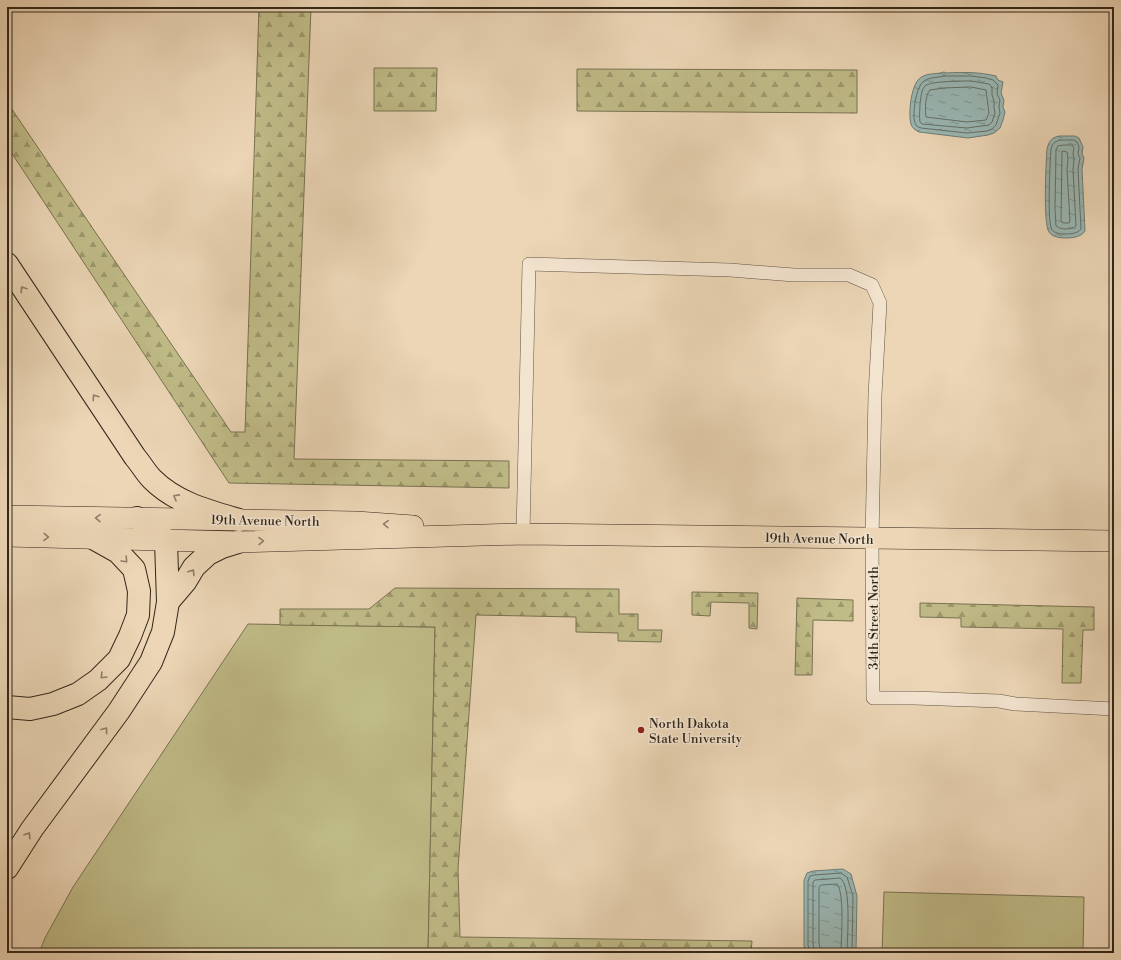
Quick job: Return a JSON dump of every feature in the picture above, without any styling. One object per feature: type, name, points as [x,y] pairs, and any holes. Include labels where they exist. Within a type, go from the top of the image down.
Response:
[{"type":"highway","points":[[7,264],[135,457],[152,479],[173,496],[197,507],[239,520]]},
{"type":"highway","points":[[7,868],[32,830],[120,711],[151,662],[163,632],[168,602],[166,541],[152,526],[137,518]]},
{"type":"highway","points":[[7,707],[30,709],[53,704],[78,694],[98,680],[119,660],[138,615],[139,591],[134,569],[118,552],[93,538]]},
{"type":"highway","points":[[168,602],[185,582],[194,566],[208,554],[222,547],[238,542]]},
{"type":"main road","name":"19th Avenue North","points":[[7,516],[356,522],[523,534]]},
{"type":"main road","name":"19th Avenue North","points":[[7,536],[238,542],[523,534],[1114,541]]},
{"type":"street","name":"34th Street North","points":[[523,534],[528,264],[730,270],[794,275],[848,275],[872,285],[880,303],[875,395],[872,539],[873,698],[991,701],[1015,704],[1114,709]]},
{"type":"green space","points":[[259,7],[311,7],[294,459],[509,461],[509,488],[229,483],[7,146],[7,102],[231,432],[245,432]]},
{"type":"green space","points":[[374,68],[437,68],[436,111],[374,111]]},
{"type":"green space","points":[[577,69],[857,70],[857,113],[577,111]]},
{"type":"green space","points":[[395,588],[619,589],[619,614],[638,614],[638,630],[662,630],[661,642],[618,641],[618,633],[576,632],[576,617],[476,615],[458,869],[460,937],[752,941],[751,953],[428,953],[435,627],[280,625],[280,609],[369,609]]},
{"type":"green space","points":[[692,592],[758,593],[757,629],[749,628],[749,603],[711,602],[710,616],[692,615]]},
{"type":"green space","points":[[797,598],[853,600],[853,621],[813,620],[812,675],[795,675]]},
{"type":"green space","points":[[920,603],[1094,607],[1094,630],[1083,630],[1081,683],[1062,683],[1063,629],[961,627],[961,618],[920,617]]},
{"type":"green space","points":[[248,624],[435,627],[428,953],[39,953],[45,938],[73,887]]},
{"type":"green space","points":[[884,892],[1084,897],[1083,953],[882,953]]},
{"type":"water","points":[[944,72],[996,76],[998,80],[1003,82],[1001,93],[1004,100],[1003,107],[1005,112],[1000,128],[994,133],[988,135],[968,138],[919,132],[914,129],[910,120],[910,108],[912,95],[918,80],[927,75]]},
{"type":"water","points":[[1059,136],[1075,136],[1079,138],[1083,147],[1082,154],[1084,158],[1082,169],[1085,231],[1079,236],[1071,238],[1054,236],[1050,234],[1047,227],[1045,193],[1047,149],[1051,140]]},
{"type":"water","points":[[843,869],[851,874],[857,896],[856,953],[806,953],[804,946],[804,880],[807,873],[813,871]]},
{"type":"place","name":"North Dakota State University","points":[[641,730]]}]
